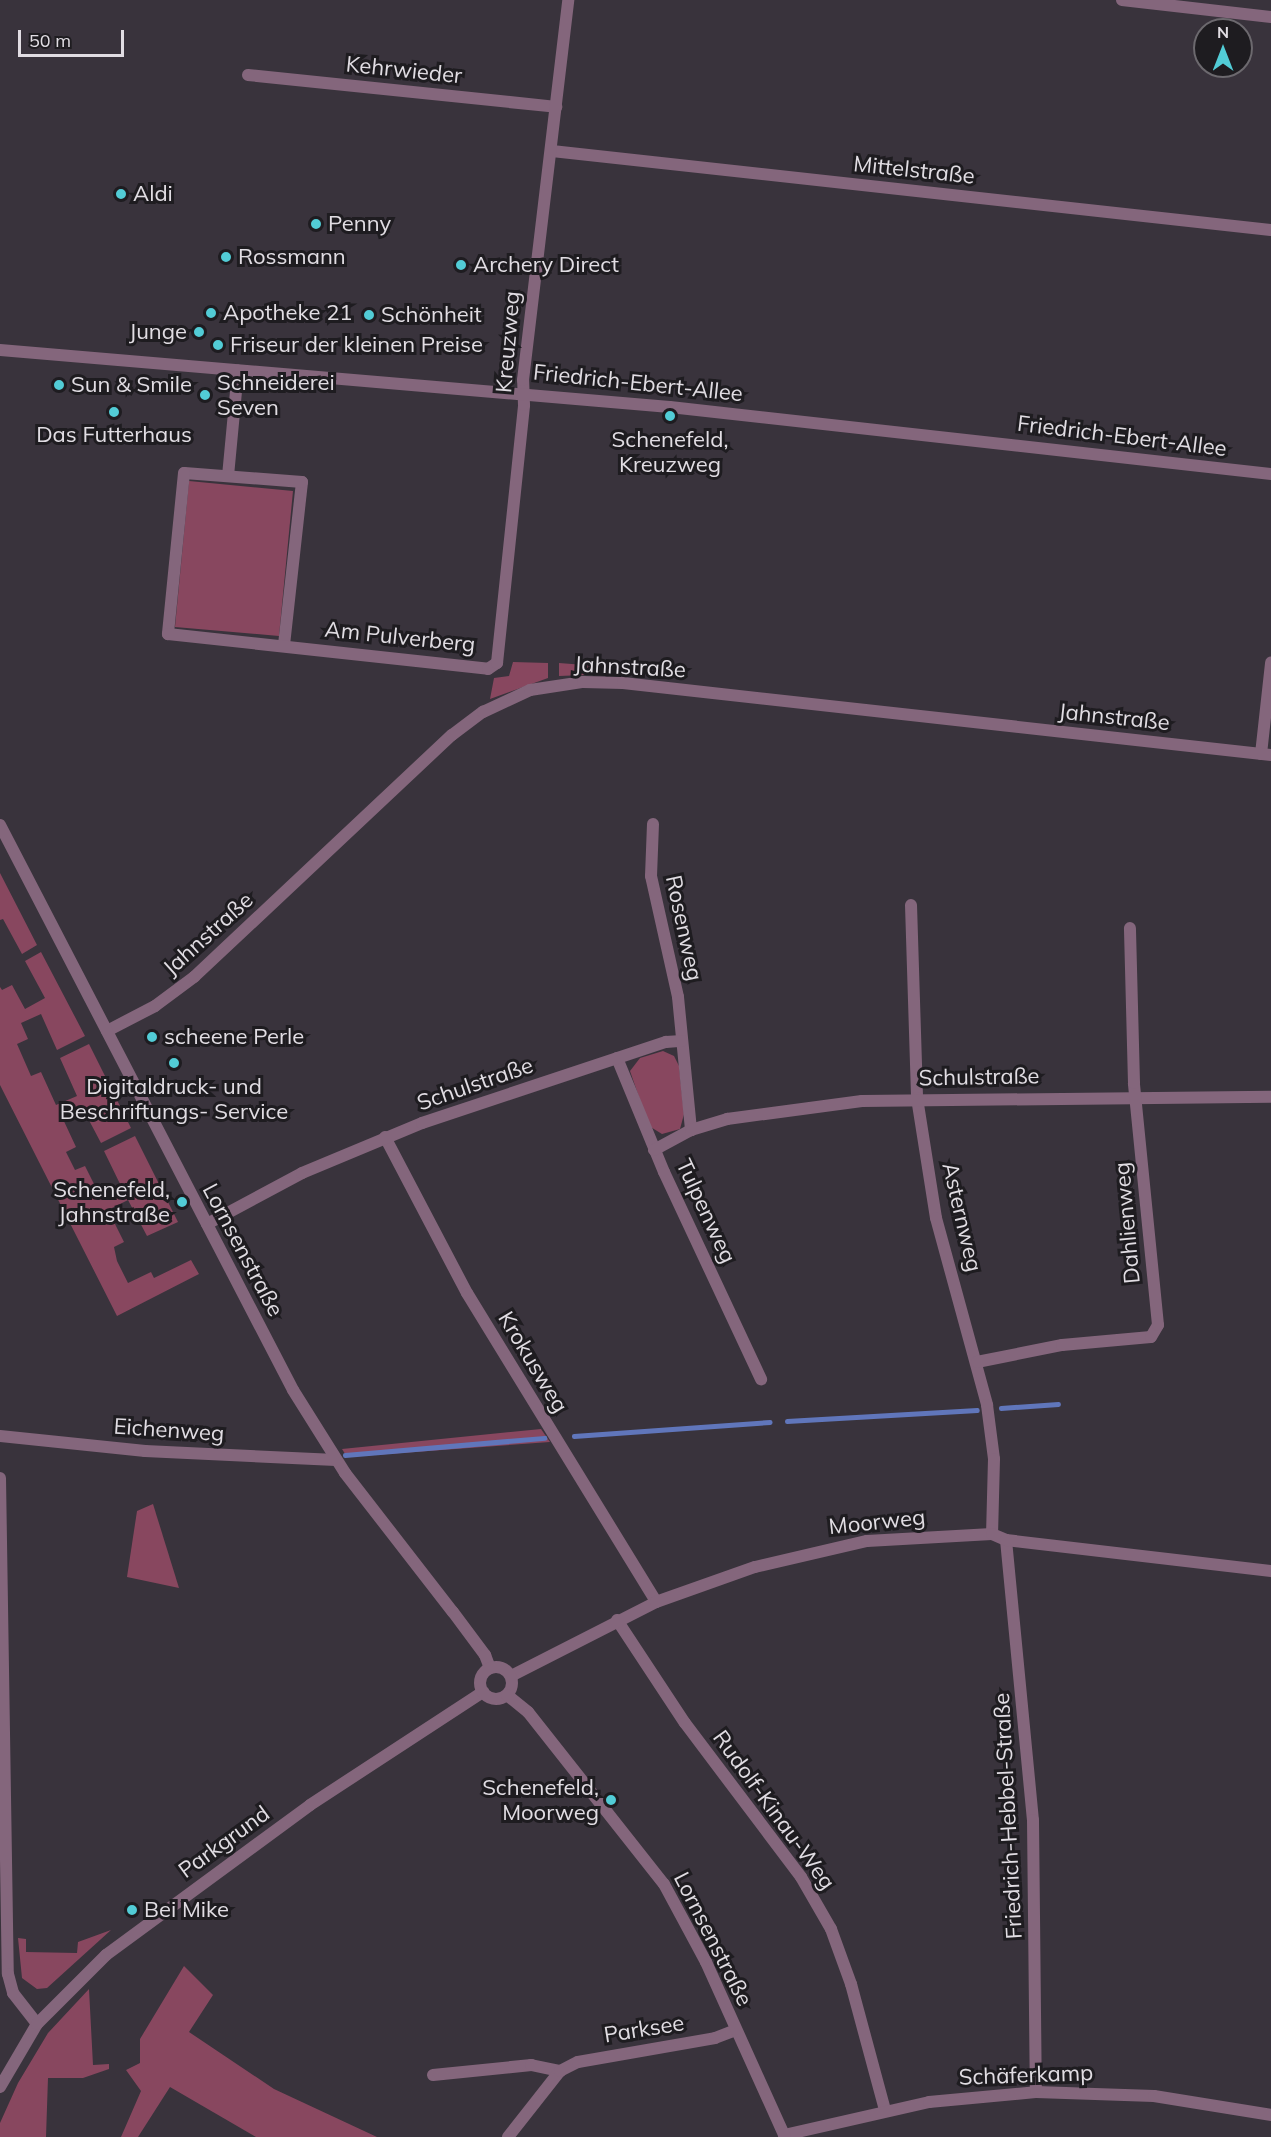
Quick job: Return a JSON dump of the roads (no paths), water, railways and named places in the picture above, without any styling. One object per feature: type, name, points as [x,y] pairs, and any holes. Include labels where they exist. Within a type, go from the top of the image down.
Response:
[{"type":"street","name":"Kreuzweg","points":[[499,652],[524,393],[568,0]]},
{"type":"street","points":[[1122,0],[1271,17]]},
{"type":"street","name":"Kehrwieder","points":[[248,75],[556,107]]},
{"type":"street","name":"Mittelstraße","points":[[552,151],[1271,230]]},
{"type":"street","name":"Friedrich-Ebert-Allee","points":[[0,350],[524,393],[1271,474]]},
{"type":"street","points":[[228,476],[238,370]]},
{"type":"street","name":"Am Pulverberg","points":[[284,645],[302,482],[184,473],[168,634],[488,669],[497,663],[499,652]]},
{"type":"street","points":[[1266,754],[1271,663]]},
{"type":"street","name":"Jahnstraße","points":[[107,1031],[155,1006],[194,977],[452,735],[483,712],[530,690],[583,682],[623,683],[1266,754]]},
{"type":"street","name":"Rosenweg","points":[[653,824],[651,876],[678,998],[682,1041]]},
{"type":"street","name":"Lornsenstraße","points":[[0,825],[293,1390],[336,1460],[485,1655],[490,1668]]},
{"type":"street","name":"Asternweg","points":[[911,905],[917,1098],[936,1218],[977,1362],[993,1450],[992,1534]]},
{"type":"street","name":"Dahlienweg","points":[[977,1362],[1031,1350],[1151,1337],[1158,1325],[1136,1096],[1130,928]]},
{"type":"street","points":[[682,1041],[691,1130]]},
{"type":"street","name":"Schulstraße","points":[[207,1224],[303,1173],[385,1137],[666,1042],[682,1041]]},
{"type":"street","name":"Tulpenweg","points":[[617,1058],[654,1150],[761,1379]]},
{"type":"street","name":"Schulstraße","points":[[654,1150],[691,1130],[759,1112],[917,1098],[1271,1097]]},
{"type":"street","name":"Krokusweg","points":[[385,1137],[467,1293],[656,1602]]},
{"type":"street","name":"Eichenweg","points":[[0,1436],[145,1451],[336,1460]]},
{"type":"street","points":[[0,1478],[8,1974],[13,1993],[37,2024]]},
{"type":"street","name":"Moorweg","points":[[511,1676],[656,1602],[755,1567],[825,1548],[867,1541],[992,1534],[1006,1540],[1271,1571]]},
{"type":"street","name":"Friedrich-Hebbel-Straße","points":[[1006,1540],[1033,1820],[1036,2092]]},
{"type":"street","name":"Rudolf-Kinau-Weg","points":[[617,1620],[685,1723],[801,1877],[831,1929],[850,1984],[885,2110]]},
{"type":"street","points":[[500,1667],[511,1676],[512,1686],[507,1695],[492,1698],[483,1692],[481,1678],[490,1668],[500,1667]]},
{"type":"street","name":"Parkgrund","points":[[0,2087],[37,2024],[79,1980],[130,1937],[337,1786],[483,1692]]},
{"type":"street","name":"Lornsenstraße","points":[[507,1695],[528,1712],[664,1884],[785,2136]]},
{"type":"street","name":"Parksee","points":[[560,2071],[578,2062],[705,2040],[736,2030]]},
{"type":"street","points":[[433,2075],[531,2065],[560,2071],[508,2137]]},
{"type":"street","name":"Schäferkamp","points":[[785,2136],[885,2110],[1036,2092],[1154,2096],[1271,2115]]},
{"type":"waterway","points":[[1001,1408],[1058,1404]]},
{"type":"waterway","points":[[787,1421],[977,1410]]},
{"type":"waterway","points":[[574,1436],[769,1422]]},
{"type":"waterway","points":[[345,1455],[544,1438]]},
{"type":"place","name":"Aldi","points":[[121,194]]},
{"type":"place","name":"Penny","points":[[316,224]]},
{"type":"place","name":"Rossmann","points":[[226,257]]},
{"type":"place","name":"Archery Direct","points":[[461,265]]},
{"type":"place","name":"Apotheke 21","points":[[211,313]]},
{"type":"place","name":"Schönheit","points":[[369,315]]},
{"type":"place","name":"Junge","points":[[199,332]]},
{"type":"place","name":"Friseur der kleinen Preise","points":[[218,345]]},
{"type":"place","name":"Sun & Smile","points":[[59,385]]},
{"type":"place","name":"Schneiderei Seven","points":[[205,395]]},
{"type":"place","name":"Das Futterhaus","points":[[114,412]]},
{"type":"place","name":"Schenefeld, Kreuzweg","points":[[670,416]]},
{"type":"place","name":"scheene Perle","points":[[152,1037]]},
{"type":"place","name":"Digitaldruck- und Beschriftungs- Service","points":[[174,1063]]},
{"type":"place","name":"Schenefeld, Jahnstraße","points":[[182,1202]]},
{"type":"place","name":"Schenefeld, Moorweg","points":[[611,1800]]},
{"type":"place","name":"Bei Mike","points":[[132,1910]]}]
